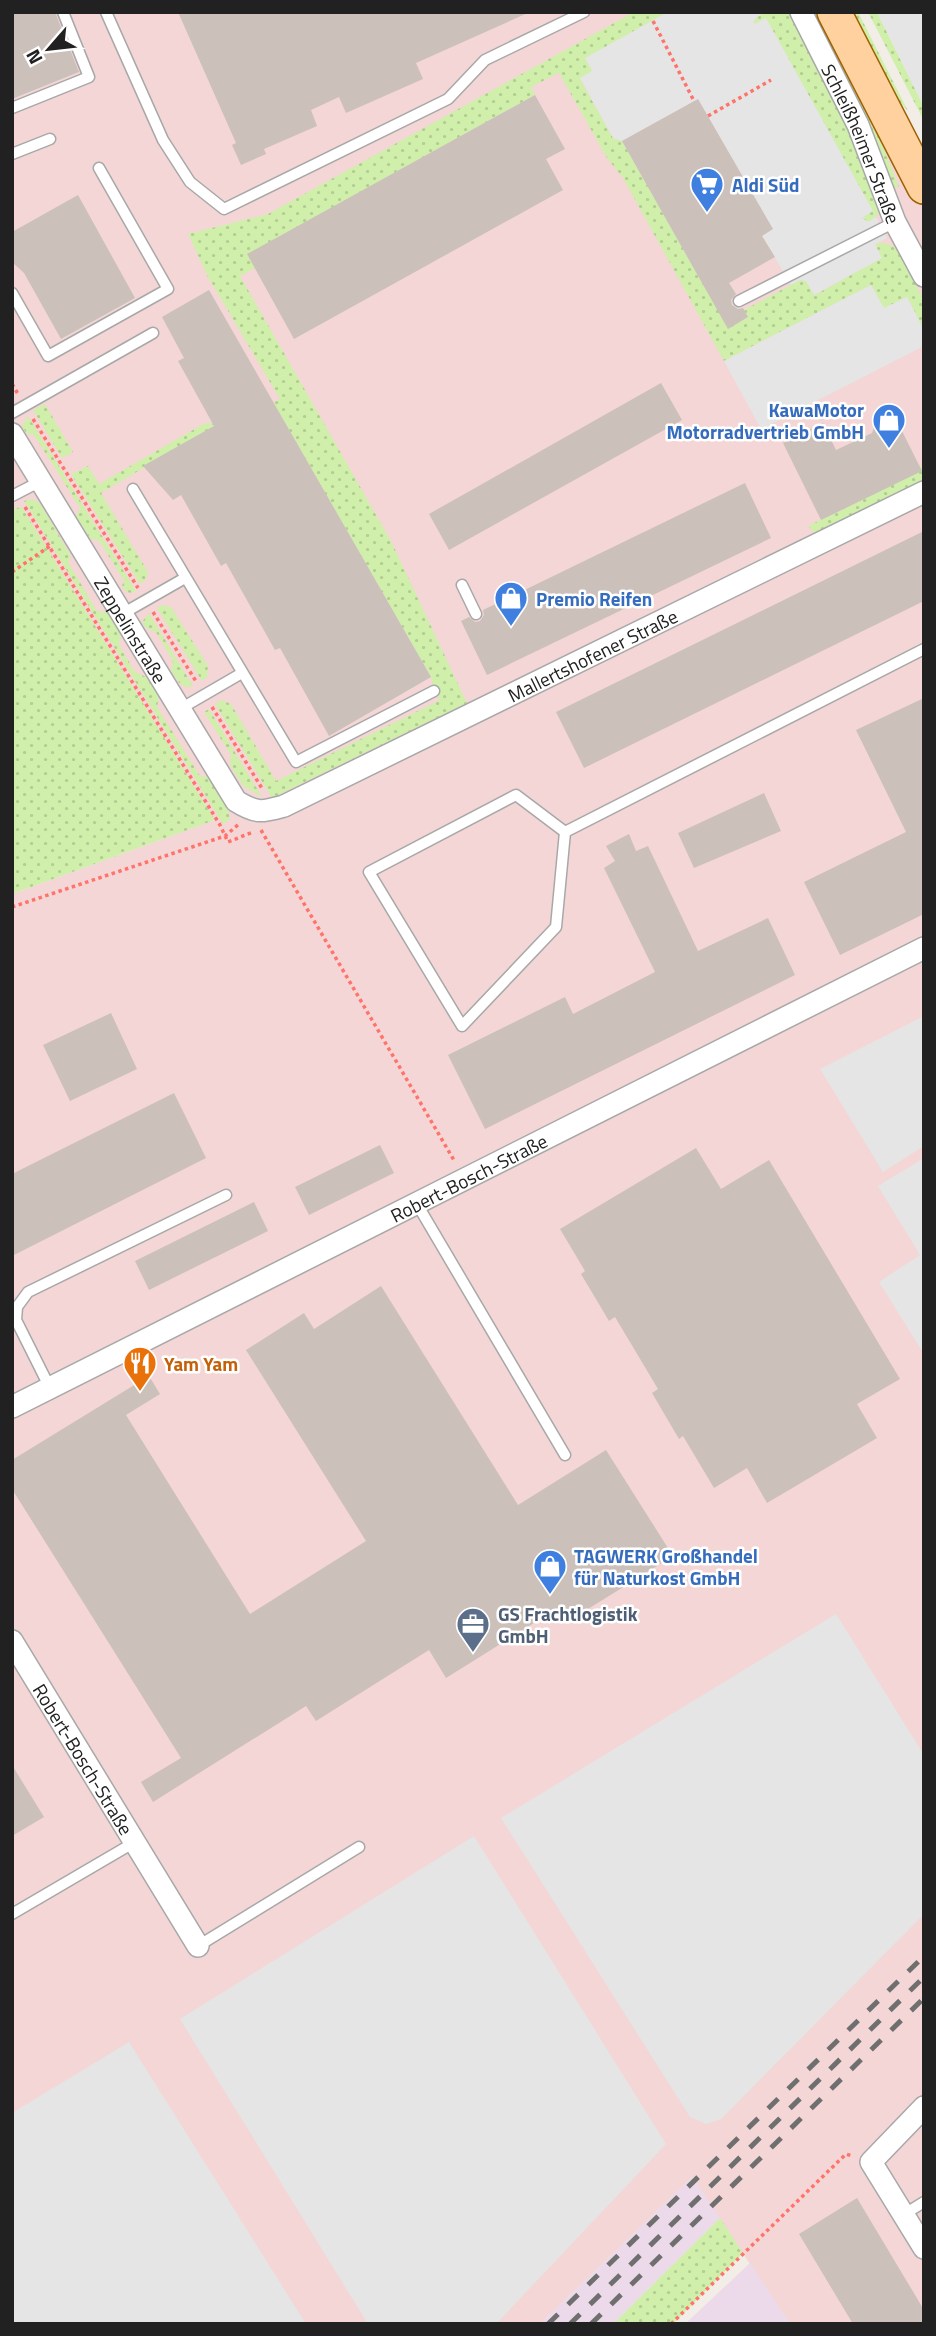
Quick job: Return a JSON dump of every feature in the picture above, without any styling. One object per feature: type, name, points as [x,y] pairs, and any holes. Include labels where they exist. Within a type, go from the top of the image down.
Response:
[{"type":"main road","name":"Schleißheimer Straße","points":[[834,12],[924,187]]},
{"type":"street","name":"Schleißheimer Straße","points":[[801,12],[858,125],[895,222],[924,276]]},
{"type":"street","name":"Zeppelinstraße","points":[[12,434],[236,801],[259,819]]},
{"type":"street","name":"Mallertshofener Straße","points":[[259,819],[924,492]]},
{"type":"street","name":"Robert-Bosch-Straße","points":[[12,1407],[924,948]]},
{"type":"street","name":"Robert-Bosch-Straße","points":[[12,1641],[198,1946]]},
{"type":"street","points":[[924,2107],[871,2162],[924,2248]]},
{"type":"lane","points":[[12,108],[89,78],[63,12]]},
{"type":"lane","points":[[106,12],[163,140],[190,182],[224,209],[448,99],[485,60],[584,12]]},
{"type":"lane","points":[[12,153],[50,139]]},
{"type":"lane","points":[[12,293],[48,356],[168,289],[99,168]]},
{"type":"lane","points":[[739,300],[895,222]]},
{"type":"lane","points":[[12,413],[153,333]]},
{"type":"lane","points":[[15,495],[41,481]]},
{"type":"lane","points":[[133,489],[296,762],[434,691]]},
{"type":"lane","points":[[122,614],[185,578]]},
{"type":"lane","points":[[462,585],[476,614]]},
{"type":"lane","points":[[565,831],[924,649]]},
{"type":"lane","points":[[180,709],[242,673]]},
{"type":"lane","points":[[516,795],[565,831],[556,927],[462,1027],[369,872],[516,795]]},
{"type":"lane","points":[[50,1388],[16,1320],[17,1307],[28,1292],[226,1195]]},
{"type":"lane","points":[[417,1204],[565,1455]]},
{"type":"lane","points":[[12,1914],[135,1842]]},
{"type":"lane","points":[[198,1946],[359,1847]]},
{"type":"lane","points":[[903,2215],[924,2202]]},
{"type":"path","points":[[653,21],[694,101]]},
{"type":"path","points":[[708,116],[771,80]]},
{"type":"path","points":[[15,495],[50,546],[228,842],[259,819]]},
{"type":"path","points":[[12,572],[50,546]]},
{"type":"path","points":[[12,907],[225,836],[237,827],[259,819]]},
{"type":"path","points":[[259,819],[465,1179]]},
{"type":"path","points":[[671,2324],[846,2154],[871,2162]]},
{"type":"shaded area","points":[[12,12],[837,12],[924,185],[924,2324],[790,2324],[692,2177],[540,2324],[12,2324],[12,894],[215,820],[20,506],[12,511]]},
{"type":"shaded area","points":[[668,12],[766,12],[753,22],[755,24],[766,18],[873,211],[862,218],[868,222],[876,217],[887,238],[875,244],[882,258],[814,295],[806,281],[800,280],[791,285],[737,193],[748,186],[698,99],[622,141],[613,138],[580,78],[592,71],[585,58]]},
{"type":"shaded area","points":[[877,12],[924,12],[924,107]]},
{"type":"shaded area","points":[[871,285],[884,308],[907,297],[924,330],[924,346],[761,429],[724,361]]},
{"type":"shaded area","points":[[924,1016],[924,1146],[883,1172],[820,1069]]},
{"type":"shaded area","points":[[924,1158],[924,1354],[879,1282],[920,1255],[878,1186]]},
{"type":"shaded area","points":[[836,1614],[924,1755],[924,1914],[721,2119],[706,2124],[690,2117],[501,1818]]},
{"type":"shaded area","points":[[474,1836],[666,2144],[496,2324],[368,2324],[180,2019]]},
{"type":"shaded area","points":[[129,2042],[306,2324],[12,2324],[12,2113]]},
{"type":"shaded area","points":[[692,2177],[720,2218],[613,2324],[540,2324]]},
{"type":"shaded area","points":[[750,2263],[790,2324],[685,2324]]},
{"type":"green space","points":[[634,12],[668,12],[586,58],[593,71],[580,79],[613,138],[622,141],[728,328],[748,317],[744,310],[800,280],[806,281],[815,295],[881,258],[875,244],[882,243],[890,244],[897,250],[924,300],[924,330],[907,297],[883,309],[871,285],[724,361],[623,178],[607,158],[559,73],[531,87],[535,95],[248,254],[255,268],[240,276],[391,541],[467,703],[272,798],[215,704],[221,700],[231,704],[276,781],[440,700],[434,691],[431,677],[280,414],[222,446],[211,428],[101,493],[148,572],[146,579],[140,584],[71,474],[88,466],[99,484],[205,423],[218,424],[224,431],[280,399],[208,277],[188,234],[268,214]]},
{"type":"green space","points":[[766,12],[792,13],[827,83],[857,146],[877,197],[879,211],[875,218],[868,222],[861,217],[872,211],[766,19],[755,24],[753,22]]},
{"type":"green space","points":[[813,12],[821,12],[863,96],[899,187],[893,189],[863,114]]},
{"type":"green space","points":[[847,12],[858,12],[908,111],[884,85]]},
{"type":"green space","points":[[868,12],[877,12],[924,107],[924,121]]},
{"type":"green space","points":[[45,404],[73,452],[62,458],[33,410]]},
{"type":"green space","points":[[28,416],[136,591],[126,592],[122,586],[124,581],[100,542],[90,538],[76,517],[80,508],[34,435],[26,433],[22,426]]},
{"type":"green space","points":[[924,465],[924,479],[815,533],[808,526],[921,471],[920,467]]},
{"type":"green space","points":[[32,499],[40,503],[71,556],[68,562],[97,611],[107,612],[121,635],[119,645],[135,672],[146,677],[159,697],[157,707],[200,776],[209,777],[228,810],[230,819],[223,824],[24,501]]},
{"type":"green space","points":[[21,506],[215,820],[12,894],[12,511]]},
{"type":"green space","points":[[162,605],[171,607],[208,666],[207,677],[202,681],[157,608]]},
{"type":"green space","points":[[149,613],[193,686],[179,683],[171,670],[173,661],[156,632],[146,628],[142,622]]},
{"type":"green space","points":[[209,709],[262,797],[243,786],[230,765],[231,755],[204,712]]},
{"type":"green space","points":[[720,2218],[743,2253],[673,2324],[613,2324]]},
{"type":"building","points":[[12,12],[55,12],[79,72],[12,99]]},
{"type":"building","points":[[178,12],[530,12],[416,63],[423,79],[346,113],[339,97],[311,110],[317,126],[264,149],[266,154],[241,165],[232,145],[236,143]]},
{"type":"building","points":[[535,95],[565,149],[546,159],[563,190],[294,339],[247,254]]},
{"type":"building","name":"Aldi Süd","points":[[698,99],[773,229],[762,236],[775,257],[729,283],[736,294],[731,300],[732,305],[738,309],[743,308],[748,317],[728,329],[622,141]]},
{"type":"building","points":[[78,195],[135,298],[61,339],[24,273],[12,262],[12,232]]},
{"type":"building","points":[[209,290],[431,677],[329,736],[280,648],[275,650],[226,563],[221,566],[181,495],[173,500],[143,466],[214,426],[178,361],[184,358],[162,317]]},
{"type":"building","points":[[661,383],[682,420],[449,550],[429,514]]},
{"type":"building","points":[[893,413],[922,471],[821,520],[783,443],[823,423],[836,450],[872,433],[876,422]]},
{"type":"building","points":[[745,483],[771,538],[487,675],[461,621],[469,617],[475,622],[480,621],[484,615],[483,610]]},
{"type":"building","points":[[924,531],[924,601],[584,768],[556,712]]},
{"type":"building","points":[[924,698],[924,914],[840,955],[804,882],[906,832],[856,730]]},
{"type":"building","points":[[764,793],[781,831],[694,868],[678,833]]},
{"type":"building","points":[[629,834],[636,851],[648,846],[698,951],[768,918],[795,975],[485,1129],[448,1055],[565,997],[573,1014],[655,972],[604,868],[615,861],[606,846]]},
{"type":"building","points":[[111,1013],[137,1069],[70,1101],[43,1045]]},
{"type":"building","points":[[174,1093],[206,1158],[12,1256],[12,1174]]},
{"type":"building","points":[[380,1145],[394,1173],[309,1215],[295,1187]]},
{"type":"building","points":[[696,1148],[721,1189],[769,1160],[900,1379],[857,1404],[877,1438],[767,1503],[747,1468],[714,1488],[683,1436],[679,1439],[652,1393],[658,1389],[615,1317],[609,1321],[581,1274],[585,1271],[560,1229]]},
{"type":"building","points":[[254,1202],[268,1231],[149,1290],[135,1261]]},
{"type":"building","points":[[381,1286],[518,1505],[606,1450],[673,1556],[572,1619],[563,1605],[446,1678],[429,1650],[316,1721],[306,1706],[153,1802],[141,1782],[181,1758],[12,1489],[12,1460],[149,1376],[160,1394],[126,1415],[250,1614],[366,1541],[246,1350],[304,1313],[314,1329]]},
{"type":"building","points":[[12,1765],[44,1817],[12,1836]]},
{"type":"building","points":[[857,2198],[924,2310],[924,2324],[853,2324],[799,2234]]},
{"type":"railway","points":[[548,2324],[924,1956]]},
{"type":"railway","points":[[570,2324],[924,1977]]},
{"type":"railway","points":[[591,2324],[924,1998]]},
{"type":"place","name":"Aldi Süd","points":[[707,214]]},
{"type":"place","name":"KawaMotor Motorradvertrieb GmbH","points":[[889,450]]},
{"type":"place","name":"Premio Reifen","points":[[511,628]]},
{"type":"place","name":"Yam Yam","points":[[140,1393]]},
{"type":"place","name":"TAGWERK Großhandel für Naturkost GmbH","points":[[550,1596]]},
{"type":"place","name":"GS Frachtlogistik GmbH","points":[[473,1654]]}]
